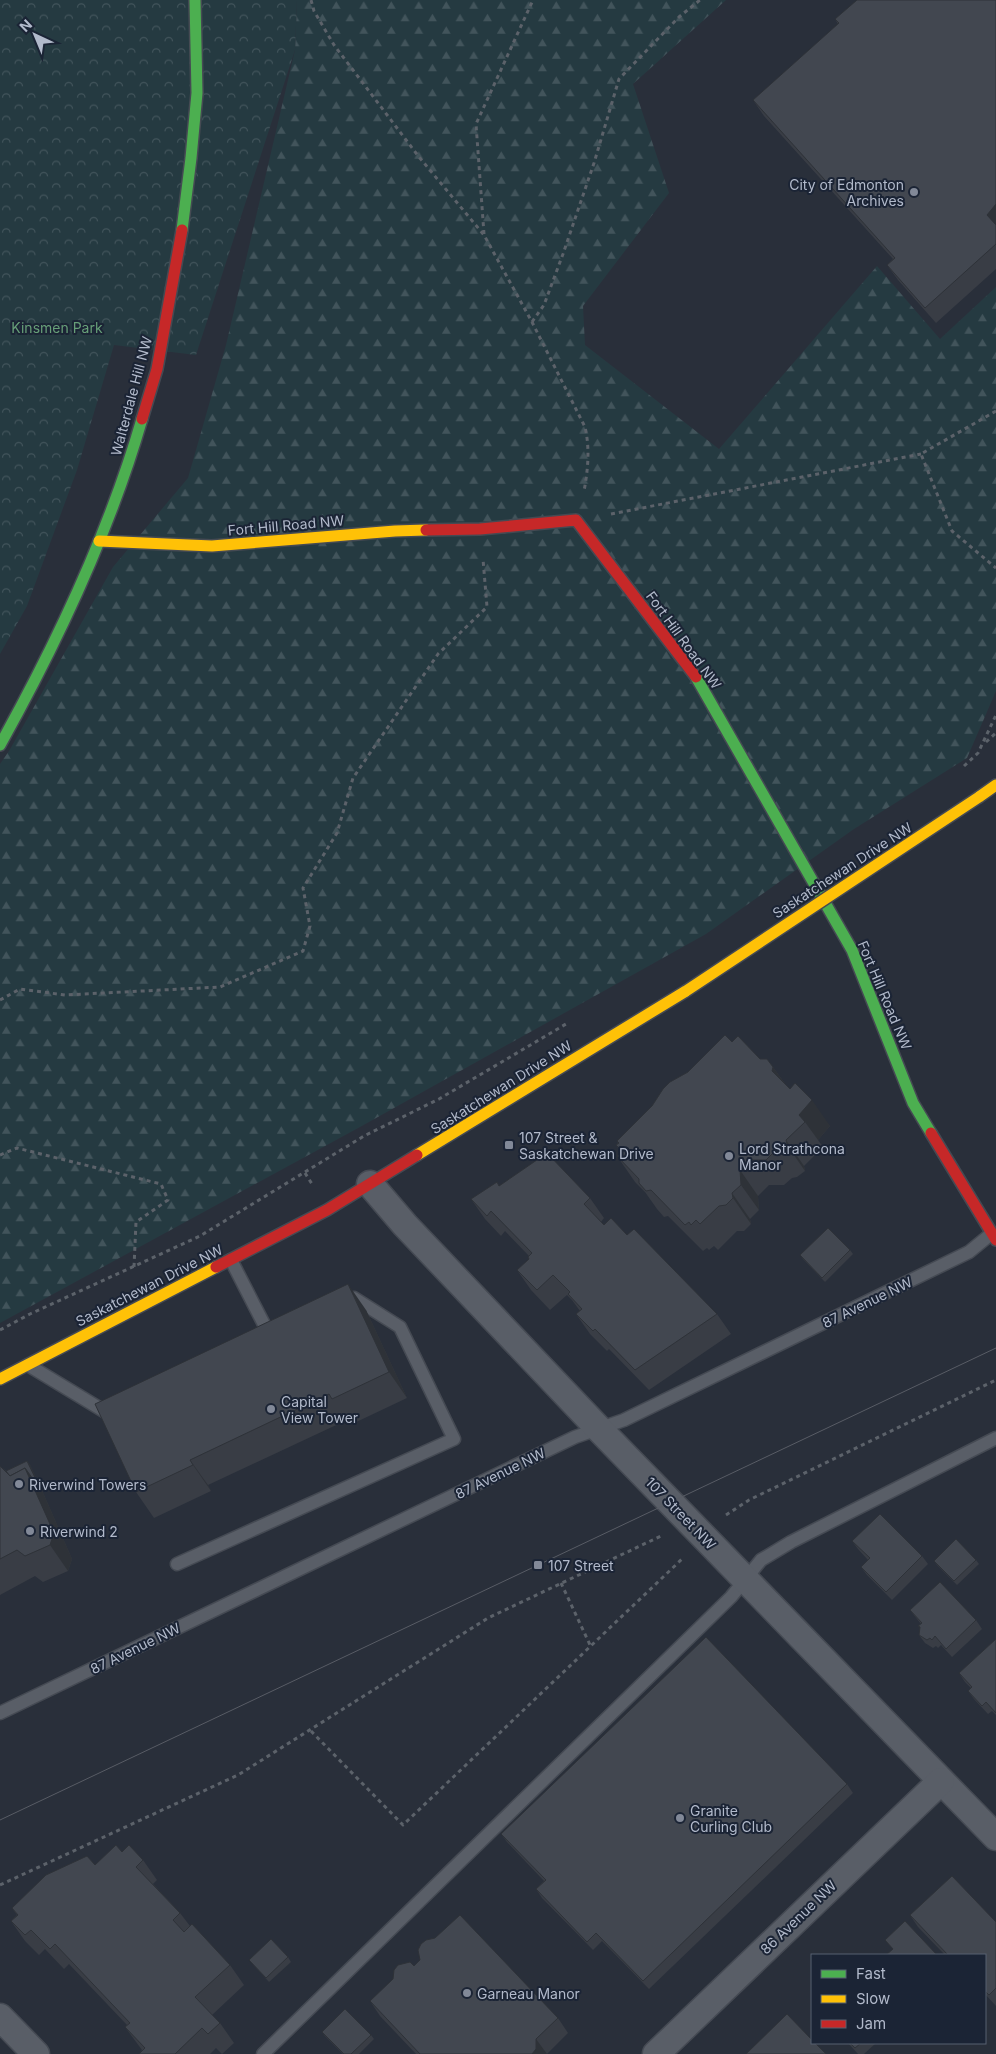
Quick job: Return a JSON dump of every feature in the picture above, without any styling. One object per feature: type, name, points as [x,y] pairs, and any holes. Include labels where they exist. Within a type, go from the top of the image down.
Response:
[{"type":"main road","name":"Walterdale Hill NW","points":[[0,745],[28,697],[66,621],[99,541],[130,457],[155,375],[173,286],[187,199],[196,104],[195,0]]},
{"type":"main road","name":"Fort Hill Road NW","points":[[99,541],[212,546],[395,531],[480,529],[576,520],[700,683],[852,950],[913,1102],[994,1234]]},
{"type":"main road","name":"Saskatchewan Drive NW","points":[[0,1379],[327,1210],[686,991],[996,785]]},
{"type":"street","name":"107 Street NW","points":[[370,1184],[405,1225],[599,1430],[996,1837]]},
{"type":"street","name":"86 Avenue NW","points":[[656,2054],[941,1780]]},
{"type":"street","points":[[0,2017],[36,2054]]},
{"type":"lane","name":"87 Avenue NW","points":[[0,1713],[566,1442],[624,1420],[969,1252],[994,1234]]},
{"type":"lane","points":[[231,1260],[271,1338]]},
{"type":"lane","points":[[177,1564],[454,1438],[400,1327],[354,1298],[338,1306]]},
{"type":"lane","points":[[27,1364],[108,1414],[118,1410]]},
{"type":"lane","points":[[263,2054],[731,1597],[761,1560],[791,1542],[996,1438]]},
{"type":"path","points":[[311,0],[314,12],[334,45],[419,157],[484,235],[532,322],[585,427],[588,438],[588,472],[576,520],[921,454],[996,411]]},
{"type":"path","points":[[484,235],[476,124],[533,0]]},
{"type":"path","points":[[532,322],[544,305],[563,254],[619,79],[679,17],[700,0]]},
{"type":"path","points":[[921,454],[952,531],[996,568]]},
{"type":"path","points":[[0,1000],[20,989],[65,995],[220,987],[303,951],[310,926],[304,888],[337,833],[353,778],[438,654],[487,607],[480,529]]},
{"type":"path","points":[[960,769],[978,753],[996,715]]},
{"type":"path","points":[[983,744],[996,733]]},
{"type":"path","points":[[0,1330],[30,1314],[134,1268],[200,1236],[364,1136],[438,1099],[574,1020]]},
{"type":"path","points":[[0,1155],[17,1148],[161,1184],[168,1200],[136,1222],[134,1268]]},
{"type":"path","points":[[720,1519],[749,1500],[996,1380]]},
{"type":"path","points":[[0,1885],[238,1775],[311,1731],[488,1618],[666,1534]]},
{"type":"path","points":[[311,1731],[403,1825],[687,1556]]},
{"type":"path","points":[[561,1584],[591,1647]]},
{"type":"green space","name":"Kinsmen Park","points":[[0,0],[297,0],[295,50],[196,355],[114,345],[77,470],[27,606],[0,654]]},
{"type":"green space","points":[[297,0],[726,0],[633,84],[669,193],[583,306],[585,345],[719,449],[877,266],[940,339],[996,287],[996,691],[967,758],[854,829],[706,934],[360,1127],[0,1323],[0,764],[113,567],[188,478],[226,345],[295,50]]},
{"type":"building","name":"City of Edmonton Archives","points":[[857,0],[996,0],[996,204],[987,215],[996,225],[996,244],[925,308],[887,265],[895,258],[753,100],[839,23],[835,19]]},
{"type":"building","name":"Lord Strathcona Manor","points":[[725,1035],[732,1042],[738,1036],[760,1059],[767,1059],[773,1067],[772,1071],[790,1089],[795,1083],[812,1100],[799,1115],[805,1122],[786,1140],[787,1145],[779,1152],[774,1152],[766,1160],[751,1160],[740,1170],[741,1185],[732,1193],[733,1198],[726,1205],[719,1206],[700,1224],[696,1220],[691,1225],[689,1222],[685,1225],[651,1190],[646,1191],[639,1183],[639,1179],[617,1156],[622,1151],[616,1145],[619,1143],[617,1141],[652,1106],[663,1089],[670,1082],[688,1072]]},
{"type":"building","points":[[547,1153],[590,1198],[584,1204],[604,1225],[611,1218],[627,1235],[634,1229],[717,1314],[635,1370],[595,1329],[593,1331],[576,1314],[582,1309],[568,1294],[570,1292],[553,1275],[537,1290],[517,1270],[529,1259],[528,1257],[532,1253],[491,1211],[487,1216],[471,1199],[497,1182],[499,1186]]},
{"type":"building","points":[[828,1228],[850,1250],[822,1278],[800,1255]]},
{"type":"building","name":"Capital View Tower","points":[[348,1284],[389,1372],[332,1399],[329,1394],[190,1460],[193,1465],[136,1492],[95,1404]]},
{"type":"building","points":[[27,1461],[41,1490],[25,1468],[10,1476],[6,1471]]},
{"type":"building","points":[[0,1466],[10,1476],[25,1468],[54,1533],[50,1545],[25,1556],[17,1550],[0,1559]]},
{"type":"building","points":[[880,1514],[922,1556],[886,1592],[861,1567],[870,1558],[852,1541]]},
{"type":"building","points":[[956,1539],[976,1560],[954,1581],[934,1561]]},
{"type":"building","points":[[940,1582],[976,1620],[946,1649],[935,1636],[932,1640],[930,1638],[927,1640],[919,1635],[920,1627],[918,1626],[922,1623],[910,1610]]},
{"type":"building","name":"Granite Curling Club","points":[[706,1637],[847,1784],[643,1981],[596,1933],[587,1942],[536,1889],[546,1880],[501,1834]]},
{"type":"building","points":[[996,1639],[996,1713],[986,1702],[982,1706],[968,1691],[972,1687],[959,1673]]},
{"type":"building","points":[[116,1845],[122,1852],[129,1845],[143,1860],[136,1867],[180,1913],[173,1920],[184,1932],[192,1924],[230,1965],[195,1997],[220,2023],[208,2034],[202,2028],[175,2054],[139,2054],[145,2048],[125,2027],[130,2023],[55,1944],[50,1949],[31,1930],[25,1935],[11,1921],[18,1915],[12,1908],[46,1875],[87,1856],[95,1865]]},
{"type":"building","points":[[952,1876],[996,1922],[996,1988],[989,1995],[986,1992],[986,1954],[947,1954],[910,1915]]},
{"type":"building","name":"Garneau Manor","points":[[460,1915],[558,2018],[536,2039],[536,2049],[532,2054],[420,2054],[370,2001],[393,1979],[394,1970],[398,1965],[410,1962],[414,1966],[420,1960],[418,1950],[421,1944],[426,1940],[435,1938]]},
{"type":"building","points":[[905,1921],[936,1954],[887,1954],[893,1949],[885,1940]]},
{"type":"building","points":[[271,1939],[288,1957],[266,1978],[249,1960]]},
{"type":"building","points":[[345,2009],[371,2035],[351,2054],[344,2054],[322,2032]]},
{"type":"building","points":[[787,2014],[811,2039],[811,2044],[816,2044],[826,2054],[746,2054]]},
{"type":"building","points":[[851,2044],[860,2044],[855,2048]]},
{"type":"tram line","points":[[0,1820],[996,1348]]},
{"type":"traffic: fast","points":[[182,230],[197,93],[195,0]]},
{"type":"traffic: fast","points":[[0,745],[62,626],[98,545],[129,461],[142,419]]},
{"type":"traffic: fast","points":[[696,677],[852,950],[913,1103],[931,1133]]},
{"type":"traffic: slow","points":[[99,541],[212,546],[426,530]]},
{"type":"traffic: slow","points":[[979,797],[996,785]]},
{"type":"traffic: slow","points":[[686,991],[979,797]]},
{"type":"traffic: slow","points":[[417,1155],[686,991]]},
{"type":"traffic: slow","points":[[0,1379],[216,1267]]},
{"type":"traffic: jam","points":[[142,419],[157,369],[182,230]]},
{"type":"traffic: jam","points":[[426,530],[480,529],[576,520],[696,677]]},
{"type":"traffic: jam","points":[[931,1133],[996,1240]]},
{"type":"traffic: jam","points":[[216,1267],[327,1210],[417,1155]]},
{"type":"place","name":"City of Edmonton Archives","points":[[914,192]]},
{"type":"place","name":"107 Street & Saskatchewan Drive","points":[[509,1145]]},
{"type":"place","name":"Lord Strathcona Manor","points":[[729,1156]]},
{"type":"place","name":"Capital View Tower","points":[[271,1409]]},
{"type":"place","name":"Riverwind Towers","points":[[19,1484]]},
{"type":"place","name":"Riverwind 2","points":[[30,1531]]},
{"type":"place","name":"107 Street","points":[[538,1565]]},
{"type":"place","name":"Granite Curling Club","points":[[680,1818]]},
{"type":"place","name":"Garneau Manor","points":[[467,1993]]}]
